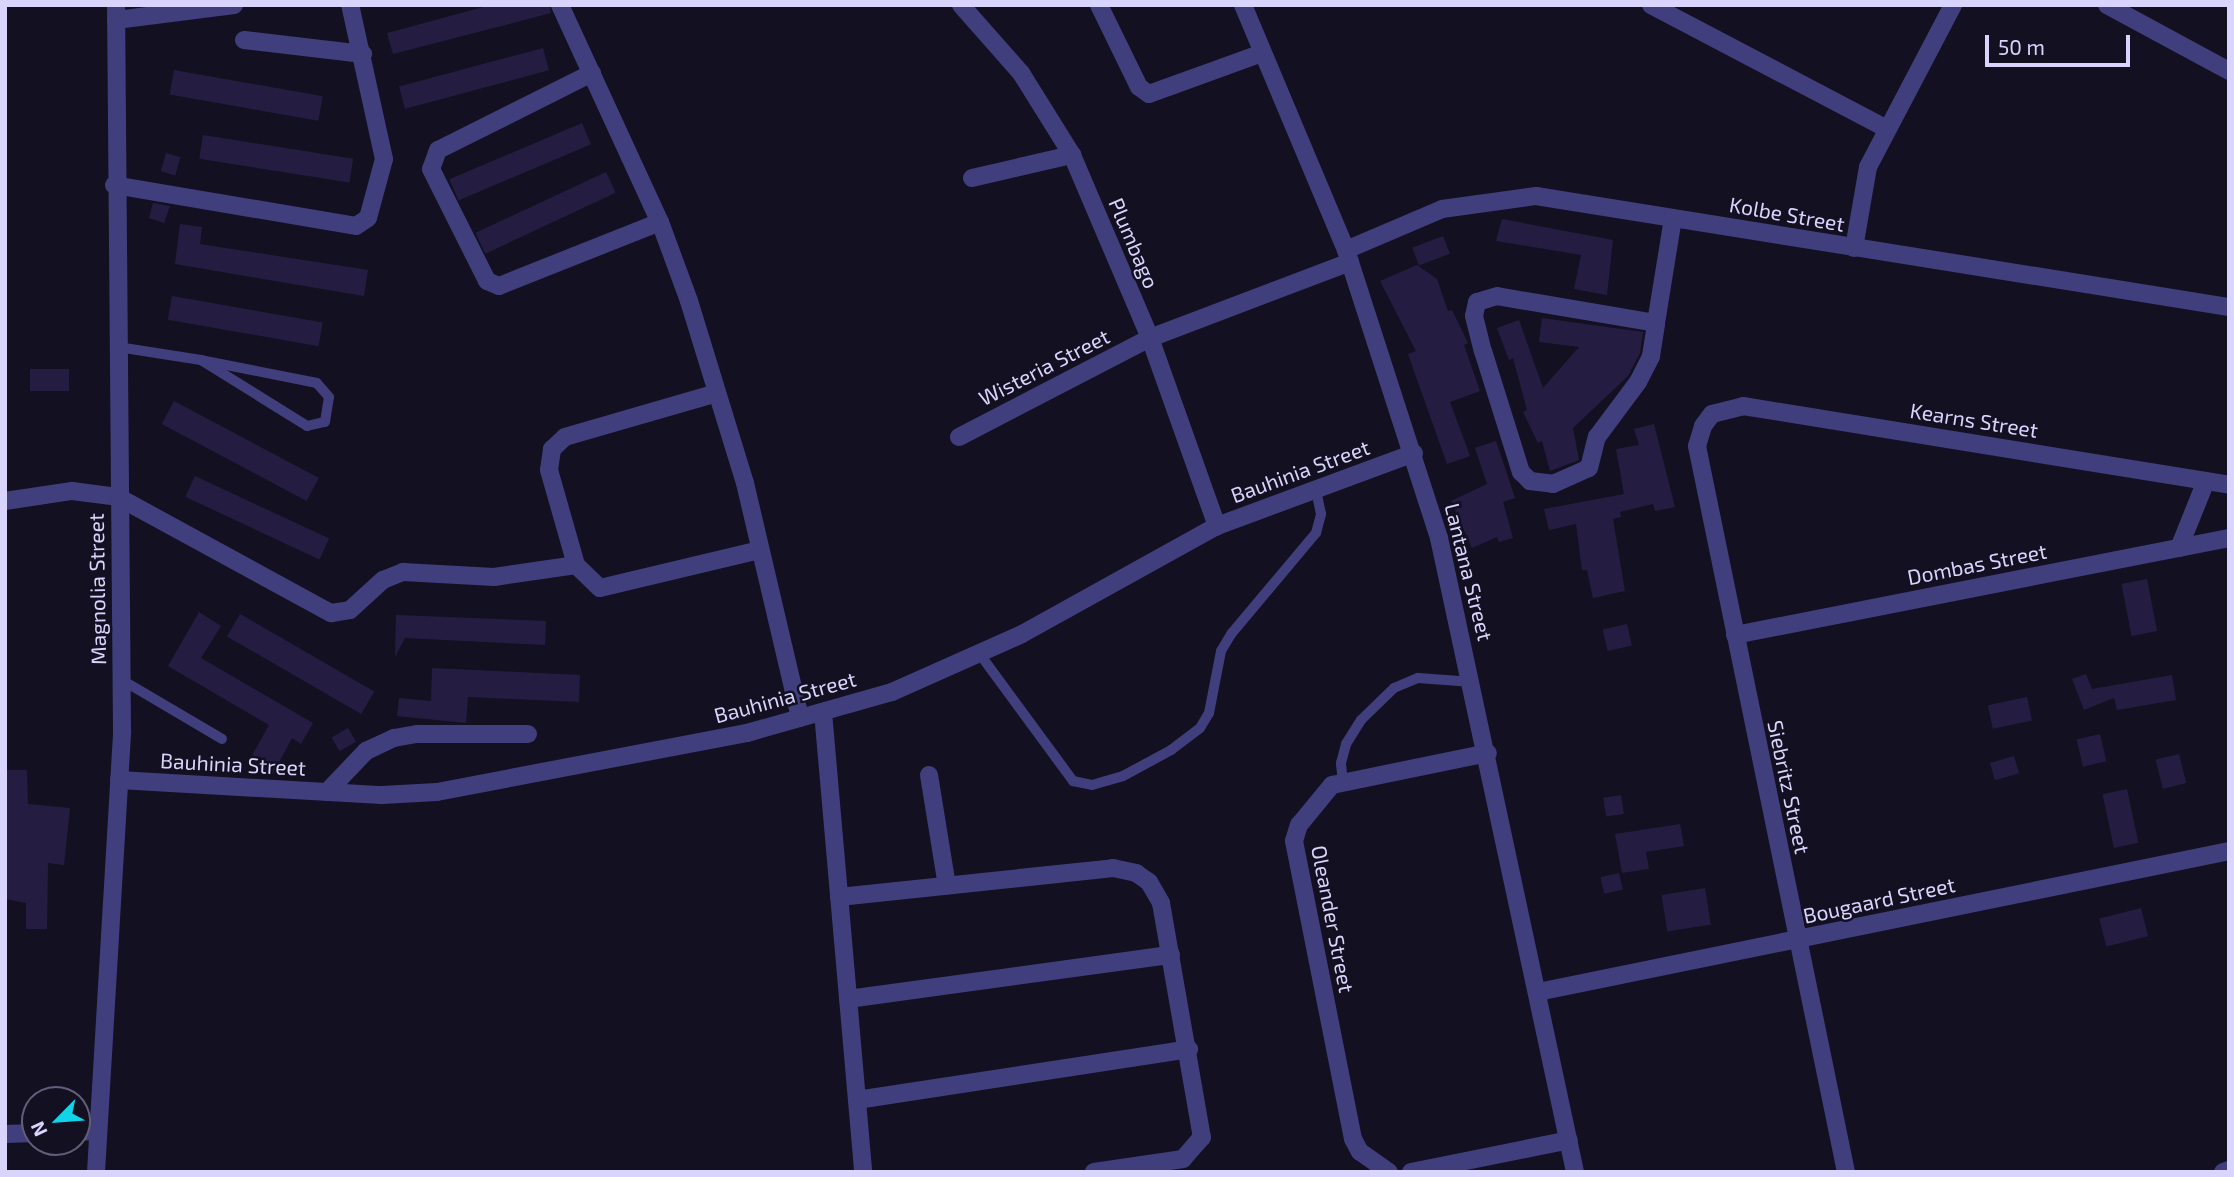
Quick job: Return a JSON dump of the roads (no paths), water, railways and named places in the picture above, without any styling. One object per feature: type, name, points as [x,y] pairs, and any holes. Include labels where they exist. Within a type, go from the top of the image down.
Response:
[{"type":"street","points":[[116,13],[234,5]]},
{"type":"street","points":[[114,185],[356,226],[373,211],[384,159],[363,54],[350,5]]},
{"type":"street","points":[[560,5],[660,222],[745,483],[800,718]]},
{"type":"street","name":"Plumbago","points":[[961,5],[1035,92],[1072,155],[1150,338],[1217,526]]},
{"type":"street","points":[[1099,5],[1139,87],[1149,94],[1262,53]]},
{"type":"street","name":"Lantana Street","points":[[1243,5],[1348,256],[1414,453],[1473,682],[1575,1172]]},
{"type":"street","points":[[1651,5],[1887,129]]},
{"type":"street","points":[[1854,248],[1868,167],[1953,5]]},
{"type":"street","points":[[2107,5],[2229,71]]},
{"type":"street","name":"Magnolia Street","points":[[96,1172],[95,1131],[119,780],[122,680],[114,185],[116,13]]},
{"type":"street","points":[[244,40],[363,54]]},
{"type":"street","points":[[592,73],[438,150],[431,169],[487,281],[499,286],[660,222]]},
{"type":"street","points":[[972,178],[1072,155]]},
{"type":"street","name":"Kolbe Street","points":[[1348,256],[1441,209],[1536,196],[2229,307]]},
{"type":"street","points":[[1656,323],[1497,296],[1477,302],[1474,316],[1483,351],[1521,472],[1530,481],[1553,484],[1589,468],[1597,437],[1647,365],[1656,323],[1673,218]]},
{"type":"street","name":"Wisteria Street","points":[[959,437],[1150,338],[1348,256]]},
{"type":"street","points":[[717,393],[557,441],[548,459],[550,470],[576,565],[591,584],[607,590],[759,550]]},
{"type":"street","name":"Kearns Street","points":[[1712,414],[1743,406],[2229,485]]},
{"type":"street","name":"Siebritz Street","points":[[1712,414],[1697,446],[1846,1172]]},
{"type":"street","name":"Bauhinia Street","points":[[119,780],[327,792],[438,792],[747,733],[892,692],[979,653],[1217,526],[1414,453]]},
{"type":"street","points":[[2179,548],[2206,481]]},
{"type":"street","points":[[5,501],[72,491],[118,497],[331,613],[350,610],[383,580],[402,572],[495,577],[576,565]]},
{"type":"street","name":"Dombas Street","points":[[1735,635],[2229,538]]},
{"type":"street","points":[[823,712],[863,1172]]},
{"type":"street","points":[[327,792],[366,751],[394,738],[528,734]]},
{"type":"street","name":"Oleander Street","points":[[1389,1172],[1360,1152],[1353,1139],[1294,841],[1299,825],[1319,796],[1343,783],[1488,753]]},
{"type":"street","points":[[929,775],[947,886]]},
{"type":"street","name":"Bougaard Street","points":[[1538,992],[2229,851]]},
{"type":"street","points":[[839,897],[1113,869],[1136,873],[1149,882],[1161,903],[1189,1049],[1202,1137],[1184,1159],[1094,1172]]},
{"type":"street","points":[[848,999],[1171,955]]},
{"type":"street","points":[[857,1100],[1189,1049]]},
{"type":"street","points":[[91,1131],[95,1131]]},
{"type":"street","points":[[1411,1172],[1569,1140]]},
{"type":"street","points":[[2222,1172],[2229,1170]]},
{"type":"lane","points":[[118,347],[201,360],[317,383],[329,397],[325,422],[307,426],[201,360]]},
{"type":"lane","points":[[979,653],[1073,781],[1092,785],[1123,776],[1171,750],[1200,728],[1209,713],[1221,651],[1232,633],[1316,533],[1321,514],[1316,489]]},
{"type":"lane","points":[[1343,783],[1341,763],[1346,744],[1361,720],[1394,688],[1418,678],[1473,682]]},
{"type":"lane","points":[[122,680],[222,739]]}]
